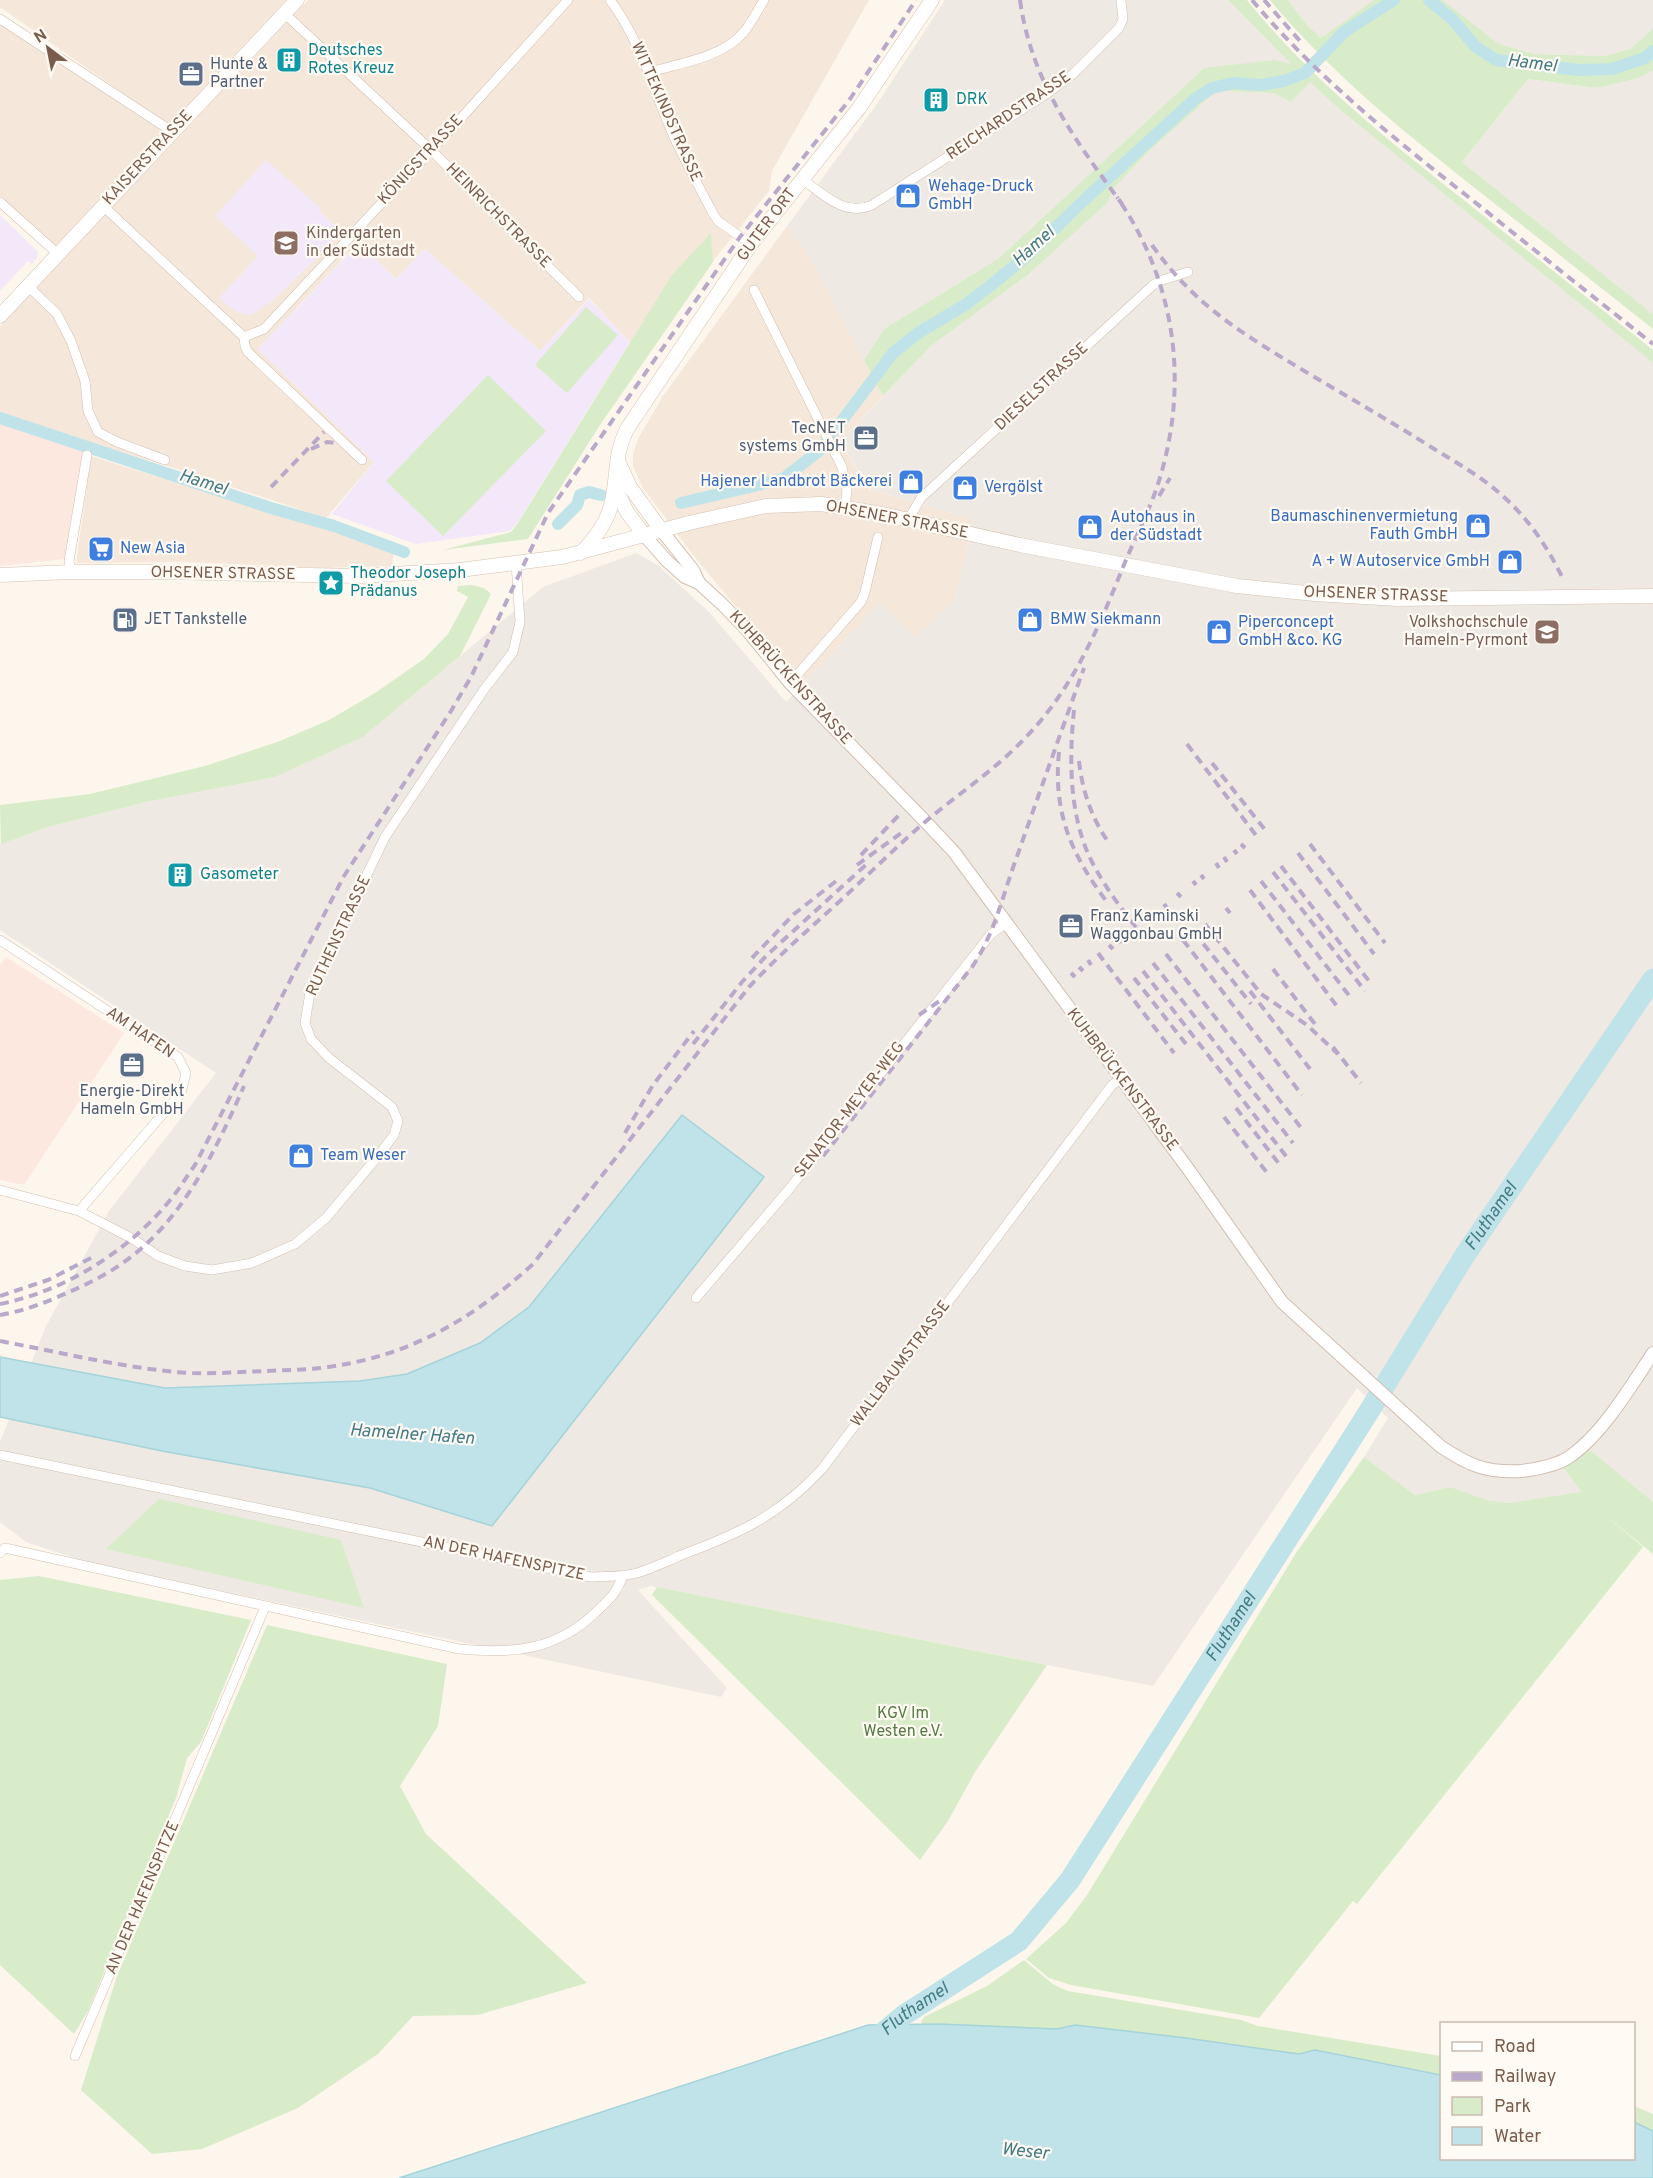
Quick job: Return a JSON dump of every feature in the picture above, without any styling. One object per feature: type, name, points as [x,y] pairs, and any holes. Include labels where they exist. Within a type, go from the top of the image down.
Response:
[{"type":"main road","name":"KAISERSTRASSE","points":[[0,316],[297,0]]},
{"type":"main road","name":"GUTER ORT","points":[[581,553],[605,522],[612,502],[619,446],[627,429],[751,244],[859,108],[932,0]]},
{"type":"main road","points":[[618,459],[630,487],[662,531]]},
{"type":"main road","points":[[614,485],[627,513],[645,536]]},
{"type":"main road","name":"OHSENER STRASSE","points":[[0,575],[71,572],[360,576],[460,570],[581,553],[689,523],[766,506],[821,504],[1237,586],[1397,599],[1653,596]]},
{"type":"street","name":"KÖNIGSTRASSE","points":[[244,337],[264,329],[567,0]]},
{"type":"street","name":"WITTEKINDSTRASSE","points":[[610,0],[625,19],[650,72],[674,137],[718,221],[751,244]]},
{"type":"street","points":[[650,72],[705,56],[726,47],[743,33],[764,0]]},
{"type":"street","name":"REICHARDSTRASSE","points":[[802,179],[842,207],[856,210],[872,205],[1048,93],[1073,74],[1119,28],[1124,10],[1121,0]]},
{"type":"street","name":"HEINRICHSTRASSE","points":[[285,13],[430,150],[579,297]]},
{"type":"street","points":[[0,19],[173,132]]},
{"type":"street","points":[[0,202],[58,254]]},
{"type":"street","points":[[103,206],[244,337],[248,352],[362,459]]},
{"type":"street","name":"DIESELSTRASSE","points":[[908,520],[921,498],[1152,286],[1159,281],[1188,272]]},
{"type":"street","points":[[28,286],[57,314],[71,341],[86,381],[88,411],[98,432],[117,442],[165,460]]},
{"type":"street","points":[[753,290],[842,467],[847,490],[844,507]]},
{"type":"street","points":[[71,572],[69,561],[87,455]]},
{"type":"street","name":"KUHBRÜCKENSTRASSE","points":[[662,531],[693,570],[699,583],[747,630],[790,683],[940,837],[960,861],[1186,1166],[1282,1302],[1440,1446],[1464,1462],[1482,1469],[1501,1472],[1530,1470],[1559,1463],[1592,1438],[1653,1353]]},
{"type":"street","name":"KUHBRÜCKENSTRASSE","points":[[645,536],[685,577],[699,583]]},
{"type":"street","points":[[790,683],[861,602],[866,592],[878,537]]},
{"type":"street","name":"RUTHENSTRASSE","points":[[0,1190],[79,1211],[133,1239],[158,1256],[185,1266],[212,1270],[252,1263],[295,1245],[326,1218],[380,1155],[394,1135],[398,1121],[392,1107],[329,1058],[311,1039],[305,1023],[307,1006],[310,993],[385,837],[483,691],[513,652],[520,622],[516,563]]},
{"type":"street","name":"SENATOR-MEYER-WEG","points":[[696,1299],[790,1188],[991,934],[1005,924]]},
{"type":"street","name":"AM HAFEN","points":[[0,940],[178,1057],[186,1073],[181,1093],[79,1211]]},
{"type":"street","name":"WALLBAUMSTRASSE","points":[[623,1575],[636,1573],[725,1539],[758,1522],[806,1486],[914,1348],[1112,1085],[1121,1079]]},
{"type":"street","name":"AN DER HAFENSPITZE","points":[[0,1455],[591,1577],[623,1575]]},
{"type":"street","points":[[0,1553],[5,1548],[265,1607],[459,1649],[483,1652],[525,1649],[554,1641],[584,1623],[618,1591],[623,1575]]},
{"type":"street","name":"AN DER HAFENSPITZE","points":[[75,2056],[265,1607]]},
{"type":"shaded area","points":[[0,0],[286,0],[169,126],[0,7]]},
{"type":"shaded area","points":[[308,0],[869,0],[772,171],[769,191],[690,290],[643,356],[589,298],[540,351],[425,249],[396,279],[358,243],[258,349],[374,462],[326,518],[177,469],[0,415],[0,326]]},
{"type":"shaded area","points":[[945,0],[1228,0],[1292,65],[1204,68],[998,259],[884,329],[864,360],[811,260],[787,226],[877,104]]},
{"type":"shaded area","points":[[1288,0],[1374,0],[1321,38],[1307,25]]},
{"type":"shaded area","points":[[1443,0],[1653,0],[1653,28],[1630,49],[1605,56],[1535,54],[1499,44]]},
{"type":"shaded area","points":[[0,22],[166,130],[55,247],[0,198]]},
{"type":"shaded area","points":[[1653,71],[1653,314],[1462,162],[1528,79],[1596,88],[1636,79]]},
{"type":"shaded area","points":[[1310,81],[1339,109],[1653,363],[1653,1549],[1581,1493],[1509,1503],[1487,1500],[1451,1487],[1415,1495],[1364,1457],[1388,1418],[1357,1388],[1153,1686],[651,1586],[638,1590],[727,1688],[721,1697],[86,1562],[26,1542],[0,1522],[0,1442],[46,1326],[109,1211],[216,1073],[0,930],[0,844],[48,827],[146,802],[275,777],[363,737],[543,587],[636,553],[659,566],[710,613],[786,702],[880,603],[915,638],[955,599],[974,519],[871,490],[840,442],[931,346],[1029,274],[1106,204],[1116,186],[1149,151],[1213,94],[1221,91],[1273,93],[1291,102]]},
{"type":"shaded area","name":"Kindergarten in der Südstadt","points":[[266,160],[321,209],[320,212],[340,230],[314,261],[271,302],[251,315],[242,314],[219,298],[258,256],[215,216]]},
{"type":"shaded area","points":[[0,215],[38,252],[32,264],[28,261],[0,291]]},
{"type":"shaded area","points":[[787,226],[811,260],[883,396],[840,442],[870,490],[974,519],[955,599],[924,630],[915,638],[880,603],[801,686],[694,556],[643,488],[633,467],[633,453],[639,437],[663,396]]},
{"type":"shaded area","points":[[359,243],[396,279],[425,249],[540,351],[589,299],[630,342],[518,522],[510,531],[416,544],[332,514],[374,462],[258,349]]},
{"type":"shaded area","points":[[0,421],[86,449],[65,559],[0,566]]},
{"type":"shaded area","points":[[91,456],[311,525],[354,536],[394,552],[392,566],[324,568],[184,562],[76,563]]},
{"type":"shaded area","points":[[6,957],[124,1033],[24,1185],[0,1180],[0,965]]},
{"type":"green space","points":[[1228,0],[1247,0],[1321,80],[1375,128],[1653,350],[1653,363],[1339,109],[1310,82],[1291,102],[1273,93],[1222,91],[1213,94],[1149,151],[1116,186],[1106,204],[1029,274],[931,346],[883,396],[864,360],[884,329],[998,259],[1204,68],[1275,60],[1291,64]]},
{"type":"green space","points":[[1270,0],[1288,0],[1307,25],[1321,38],[1374,0],[1443,0],[1499,44],[1535,54],[1605,56],[1630,49],[1653,28],[1653,71],[1636,79],[1596,88],[1528,79],[1462,162],[1653,314],[1653,329],[1372,104],[1319,54]]},
{"type":"green space","points":[[711,233],[713,262],[600,425],[528,539],[443,550],[511,532],[672,275]]},
{"type":"green space","points":[[586,307],[618,335],[567,393],[535,365]]},
{"type":"green space","points":[[488,375],[546,431],[443,536],[386,481]]},
{"type":"green space","points":[[472,585],[484,588],[491,594],[460,656],[363,737],[275,777],[146,802],[48,827],[1,844],[0,805],[90,794],[205,766],[280,741],[329,720],[375,693],[424,659],[448,634],[468,597],[457,591],[458,586]]},
{"type":"green space","points":[[1585,1446],[1653,1502],[1653,1554],[1600,1511],[1643,1547],[1357,1904],[1353,1901],[1259,2018],[1071,1985],[1049,1978],[1026,1959],[1066,1923],[1087,1895],[1296,1553],[1364,1457],[1415,1495],[1451,1487],[1487,1500],[1509,1503],[1581,1492],[1587,1499],[1560,1463]]},
{"type":"green space","points":[[159,1499],[341,1540],[364,1608],[106,1549]]},
{"type":"green space","points":[[39,1576],[251,1620],[201,1742],[187,1758],[176,1798],[88,2011],[74,2034],[0,1965],[0,1580]]},
{"type":"green space","name":"KGV Im Westen e.V.","points":[[657,1587],[1047,1665],[975,1772],[948,1821],[920,1860],[652,1595]]},
{"type":"green space","points":[[267,1625],[447,1664],[438,1726],[400,1786],[426,1834],[587,1983],[478,2015],[413,2016],[378,2054],[298,2108],[202,2149],[152,2154],[81,2090],[117,1976]]},
{"type":"green space","points":[[1024,1960],[1054,1985],[1068,1991],[1241,2020],[1258,2026],[1440,2056],[1440,2075],[1315,2050],[1299,2054],[1075,2025],[1057,2029],[923,2024],[921,2022],[924,2017],[987,1986]]},
{"type":"green space","points":[[1635,2106],[1653,2114],[1653,2131],[1635,2122]]},
{"type":"water","name":"Hamelner Hafen","points":[[682,1115],[764,1177],[492,1526],[370,1488],[162,1451],[0,1417],[0,1357],[165,1388],[360,1381],[407,1374],[480,1343],[529,1307]]},
{"type":"water","name":"Weser","points":[[939,2024],[1057,2029],[1075,2025],[1299,2054],[1315,2050],[1440,2075],[1440,2160],[1635,2160],[1635,2122],[1653,2131],[1653,2178],[399,2178],[868,2025]]},
{"type":"waterway","name":"Hamel","points":[[681,503],[783,479],[820,450],[893,353],[918,333],[965,305],[1029,254],[1082,202],[1195,99],[1212,88],[1233,83],[1261,85],[1284,81],[1305,73],[1344,32],[1394,0]]},
{"type":"waterway","name":"Hamel","points":[[1429,0],[1452,19],[1476,47],[1496,60],[1578,70],[1612,69],[1645,58],[1653,51]]},
{"type":"waterway","name":"Hamel","points":[[0,418],[271,508],[334,526],[404,552]]},
{"type":"waterway","name":"Hamel","points":[[558,524],[577,505],[580,495],[589,492],[601,495]]},
{"type":"waterway","name":"Fluthamel","points":[[872,2042],[904,2015],[1019,1941],[1070,1880],[1368,1413],[1465,1255],[1653,979]]},
{"type":"railway","points":[[0,1304],[24,1298],[72,1279],[116,1252],[154,1218],[171,1199],[195,1165],[344,876],[471,677],[548,513],[740,237],[850,99],[916,0]]},
{"type":"railway","points":[[1020,0],[1034,57],[1045,83],[1072,133],[1122,204]]},
{"type":"railway","points":[[1252,0],[1302,55],[1356,105],[1653,344]]},
{"type":"railway","points":[[1264,0],[1300,41]]},
{"type":"railway","points":[[0,1341],[175,1372],[220,1373],[320,1368],[381,1356],[436,1334],[485,1303],[533,1264],[749,987],[914,832],[1013,750],[1056,701],[1081,660],[1153,498],[1167,449],[1173,412],[1175,374],[1172,337],[1165,301],[1153,265],[1137,230],[1117,197]]},
{"type":"railway","points":[[1152,245],[1185,285],[1241,331],[1385,418],[1498,491],[1531,526],[1562,577]]},
{"type":"railway","points":[[271,487],[324,432]]},
{"type":"railway","points":[[311,449],[327,442],[336,443]]},
{"type":"railway","points":[[1159,496],[1170,478]]},
{"type":"railway","points":[[823,1156],[980,955],[997,916],[1084,668]]},
{"type":"railway","points":[[1074,710],[1071,767],[1078,824],[1096,870],[1138,930]]},
{"type":"railway","points":[[1187,744],[1258,838]]},
{"type":"railway","points":[[1059,752],[1059,794],[1067,832],[1083,867],[1107,902]]},
{"type":"railway","points":[[1079,761],[1088,802],[1107,840]]},
{"type":"railway","points":[[1212,763],[1266,831]]},
{"type":"railway","points":[[861,855],[899,815]]},
{"type":"railway","points":[[857,865],[904,831]]},
{"type":"railway","points":[[1241,844],[1245,848]]},
{"type":"railway","points":[[1310,844],[1385,943]]},
{"type":"railway","points":[[1234,850],[1237,854]]},
{"type":"railway","points":[[1298,853],[1374,954]]},
{"type":"railway","points":[[1224,857],[1227,862]]},
{"type":"railway","points":[[693,1044],[742,982],[767,955],[868,863]]},
{"type":"railway","points":[[1216,863],[1219,868]]},
{"type":"railway","points":[[1281,866],[1372,985]]},
{"type":"railway","points":[[1273,872],[1365,991]]},
{"type":"railway","points":[[1201,875],[1204,879]]},
{"type":"railway","points":[[752,958],[794,914],[840,878]]},
{"type":"railway","points":[[1193,881],[1196,885]]},
{"type":"railway","points":[[1261,881],[1351,998]]},
{"type":"railway","points":[[1250,890],[1339,1009]]},
{"type":"railway","points":[[1177,893],[1181,897]]},
{"type":"railway","points":[[1164,904],[1167,908]]},
{"type":"railway","points":[[1226,908],[1230,913]]},
{"type":"railway","points":[[1205,924],[1261,994],[1307,1025],[1338,1054]]},
{"type":"railway","points":[[1194,932],[1251,1004]]},
{"type":"railway","points":[[1118,939],[1121,943]]},
{"type":"railway","points":[[1183,940],[1302,1095]]},
{"type":"railway","points":[[1109,945],[1113,949]]},
{"type":"railway","points":[[1098,953],[1174,1053]]},
{"type":"railway","points":[[1166,954],[1302,1129]]},
{"type":"railway","points":[[1088,960],[1091,965]]},
{"type":"railway","points":[[1153,963],[1293,1143]]},
{"type":"railway","points":[[1079,967],[1083,971]]},
{"type":"railway","points":[[1273,969],[1318,1028]]},
{"type":"railway","points":[[1143,971],[1289,1160]]},
{"type":"railway","points":[[1071,973],[1075,977]]},
{"type":"railway","points":[[1134,978],[1186,1044]]},
{"type":"railway","points":[[1250,991],[1310,1069]]},
{"type":"railway","points":[[919,1015],[941,1000]]},
{"type":"railway","points":[[625,1133],[653,1085],[694,1031]]},
{"type":"railway","points":[[1333,1047],[1361,1083]]},
{"type":"railway","points":[[0,1315],[35,1306],[79,1288],[117,1267],[143,1247],[160,1230],[189,1193],[213,1151],[244,1086]]},
{"type":"railway","points":[[1236,1108],[1280,1165]]},
{"type":"railway","points":[[1224,1117],[1268,1174]]},
{"type":"railway","points":[[0,1296],[48,1280],[91,1258]]},
{"type":"place","name":"Deutsches Rotes Kreuz","points":[[289,60]]},
{"type":"place","name":"Hunte & Partner","points":[[191,74]]},
{"type":"place","name":"DRK","points":[[936,100]]},
{"type":"place","name":"Wehage-Druck GmbH","points":[[908,196]]},
{"type":"place","name":"Kindergarten in der Südstadt","points":[[286,243]]},
{"type":"place","name":"TecNET systems GmbH","points":[[866,438]]},
{"type":"place","name":"Hajener Landbrot Bäckerei","points":[[911,482]]},
{"type":"place","name":"Vergölst","points":[[965,488]]},
{"type":"place","name":"Baumaschinenvermietung Fauth GmbH","points":[[1478,526]]},
{"type":"place","name":"Autohaus in der Südstadt","points":[[1090,527]]},
{"type":"place","name":"New Asia","points":[[101,549]]},
{"type":"place","name":"A + W Autoservice GmbH","points":[[1510,562]]},
{"type":"place","name":"Theodor Joseph Prädanus","points":[[331,583]]},
{"type":"place","name":"JET Tankstelle","points":[[125,620]]},
{"type":"place","name":"BMW Siekmann","points":[[1030,620]]},
{"type":"place","name":"Piperconcept GmbH &co. KG","points":[[1219,632]]},
{"type":"place","name":"Volkshochschule Hameln-Pyrmont","points":[[1547,632]]},
{"type":"place","name":"Gasometer","points":[[180,875]]},
{"type":"place","name":"Franz Kaminski Waggonbau GmbH","points":[[1071,926]]},
{"type":"place","name":"Energie-Direkt Hameln GmbH","points":[[132,1065]]},
{"type":"place","name":"Team Weser","points":[[301,1156]]}]
